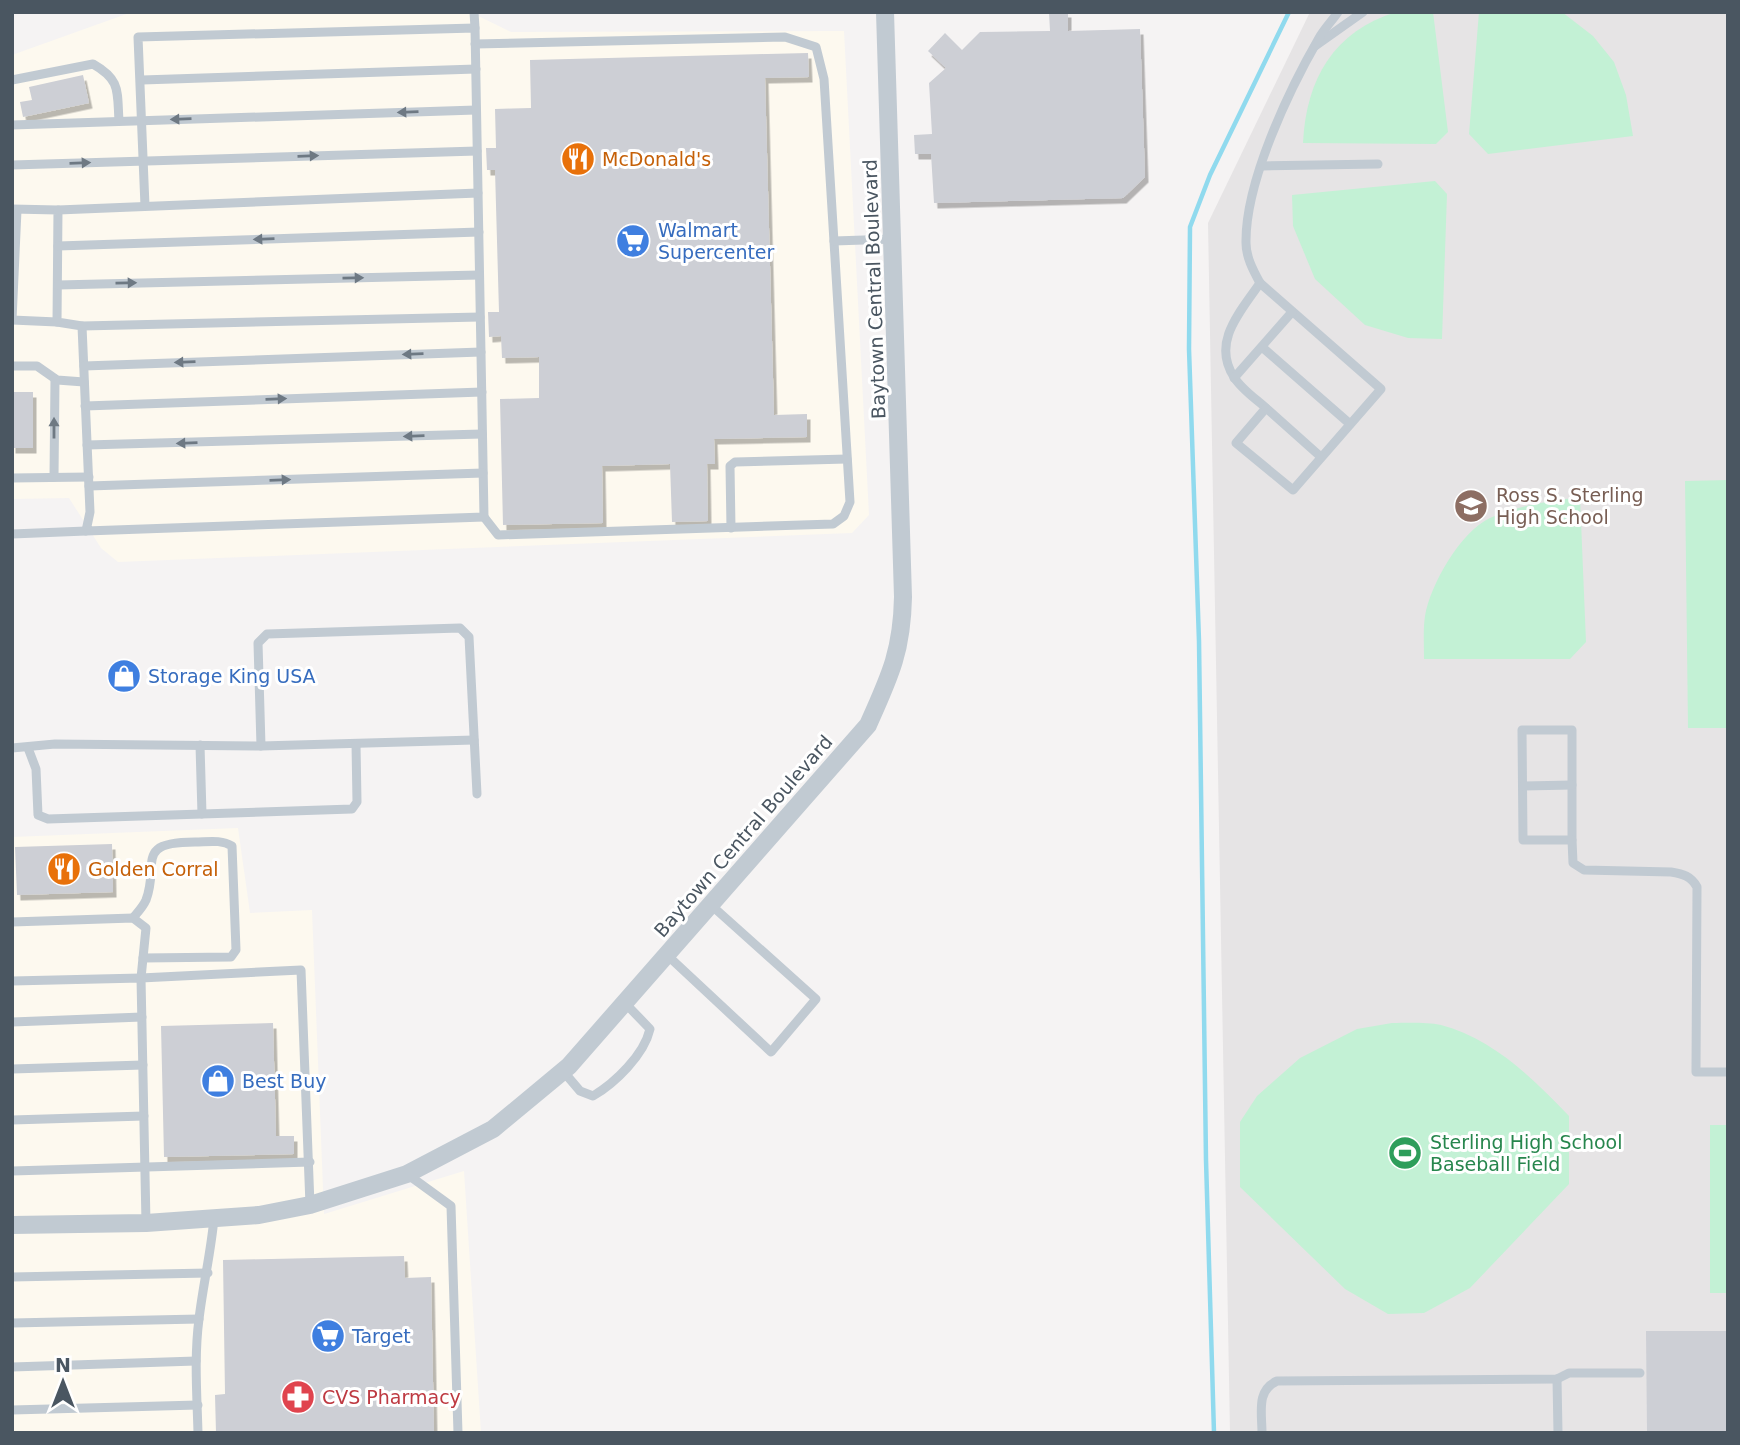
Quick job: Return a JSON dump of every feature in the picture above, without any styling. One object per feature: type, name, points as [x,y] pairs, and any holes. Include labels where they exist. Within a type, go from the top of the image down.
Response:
[{"type":"street","name":"Baytown Central Boulevard","points":[[12,1225],[146,1223],[259,1215],[310,1205],[407,1174],[494,1129],[563,1071],[868,724],[893,671],[902,638],[894,239],[886,12]]},
{"type":"lane","points":[[474,12],[484,517],[498,535],[833,524],[844,516],[850,502],[824,79],[816,47],[785,37],[475,44]]},
{"type":"lane","points":[[1266,408],[1236,443],[1293,490],[1381,389],[1260,283],[1250,265],[1246,244],[1253,194],[1283,105],[1314,47],[1338,12]]},
{"type":"lane","points":[[1314,47],[1363,12]]},
{"type":"lane","points":[[145,206],[142,80],[138,37],[475,28]]},
{"type":"lane","points":[[12,80],[93,64],[109,73],[116,83],[119,121]]},
{"type":"lane","points":[[142,80],[476,69]]},
{"type":"lane","points":[[12,125],[477,110]]},
{"type":"lane","points":[[12,165],[477,151]]},
{"type":"lane","points":[[1262,166],[1378,164]]},
{"type":"lane","points":[[478,193],[58,210],[15,209],[12,320],[82,326],[480,317]]},
{"type":"lane","points":[[57,322],[58,210]]},
{"type":"lane","points":[[58,246],[479,232]]},
{"type":"lane","points":[[834,241],[894,239]]},
{"type":"lane","points":[[58,285],[479,275]]},
{"type":"lane","points":[[1260,283],[1227,333],[1226,349],[1234,378],[1321,457]]},
{"type":"lane","points":[[1234,378],[1292,312]]},
{"type":"lane","points":[[82,326],[90,512],[86,531]]},
{"type":"lane","points":[[1262,347],[1350,424]]},
{"type":"lane","points":[[84,366],[481,352]]},
{"type":"lane","points":[[12,366],[37,366],[55,379],[84,383]]},
{"type":"lane","points":[[54,477],[55,379]]},
{"type":"lane","points":[[85,406],[482,393]]},
{"type":"lane","points":[[87,445],[482,434]]},
{"type":"lane","points":[[731,527],[730,466],[735,461],[847,459]]},
{"type":"lane","points":[[12,478],[54,477],[89,481],[483,473]]},
{"type":"lane","points":[[12,534],[484,517]]},
{"type":"lane","points":[[261,746],[258,643],[267,634],[460,628],[469,637],[477,794]]},
{"type":"lane","points":[[1572,840],[1522,840],[1522,730],[1572,730],[1573,863],[1584,870],[1671,872],[1685,874],[1693,880],[1697,898],[1696,1072],[1728,1072]]},
{"type":"lane","points":[[12,748],[55,744],[261,746],[474,740]]},
{"type":"lane","points":[[28,748],[36,769],[38,815],[42,818],[352,809],[357,802],[356,744]]},
{"type":"lane","points":[[200,746],[202,814]]},
{"type":"lane","points":[[1522,786],[1572,785]]},
{"type":"lane","points":[[133,918],[146,900],[150,859],[155,851],[175,842],[225,842],[232,846],[236,950],[231,957],[143,958]]},
{"type":"lane","points":[[667,954],[771,1052],[816,999],[711,905]]},
{"type":"lane","points":[[12,922],[133,918],[146,928],[141,978],[146,1223]]},
{"type":"lane","points":[[12,981],[301,970],[310,1205]]},
{"type":"lane","points":[[563,1071],[580,1091],[593,1096],[603,1090],[640,1051],[650,1029],[625,1003]]},
{"type":"lane","points":[[12,1022],[142,1017]]},
{"type":"lane","points":[[12,1069],[143,1065]]},
{"type":"lane","points":[[12,1120],[144,1116]]},
{"type":"lane","points":[[12,1171],[310,1162]]},
{"type":"lane","points":[[407,1174],[452,1206],[458,1433]]},
{"type":"lane","points":[[198,1433],[196,1361],[199,1319],[215,1218]]},
{"type":"lane","points":[[12,1277],[208,1273]]},
{"type":"lane","points":[[12,1323],[199,1319]]},
{"type":"lane","points":[[12,1367],[196,1361]]},
{"type":"lane","points":[[1262,1433],[1262,1397],[1268,1385],[1277,1381],[1557,1379],[1569,1373],[1640,1373]]},
{"type":"lane","points":[[1557,1379],[1558,1433]]},
{"type":"lane","points":[[12,1410],[198,1405]]},
{"type":"shaded area","points":[[132,12],[470,12],[511,32],[844,31],[869,515],[852,533],[118,562],[101,548],[69,498],[12,499],[12,55]]},
{"type":"shaded area","name":"Ross S. Sterling High School","points":[[1310,12],[1728,12],[1728,1433],[1230,1433],[1208,223]]},
{"type":"shaded area","points":[[238,828],[250,913],[312,910],[324,1214],[464,1171],[481,1433],[12,1433],[12,837]]},
{"type":"green space","points":[[1396,12],[1433,12],[1448,132],[1436,144],[1303,143],[1310,98],[1327,61],[1356,31],[1374,20]]},
{"type":"green space","points":[[1479,12],[1562,12],[1593,36],[1614,62],[1626,95],[1633,136],[1488,154],[1469,134]]},
{"type":"green space","points":[[1435,181],[1447,194],[1442,339],[1408,338],[1365,325],[1315,279],[1293,226],[1292,195]]},
{"type":"green space","points":[[1728,480],[1728,728],[1688,728],[1685,481]]},
{"type":"green space","points":[[1580,497],[1586,642],[1570,659],[1424,659],[1424,626],[1428,603],[1448,560],[1468,534],[1490,518],[1512,510]]},
{"type":"green space","name":"Sterling High School Baseball Field","points":[[1392,1023],[1441,1025],[1478,1039],[1527,1074],[1569,1116],[1569,1184],[1470,1288],[1424,1313],[1388,1314],[1345,1289],[1240,1187],[1240,1122],[1257,1096],[1300,1058],[1357,1029]]},
{"type":"green space","points":[[1710,1125],[1728,1125],[1728,1293],[1710,1293]]},
{"type":"building","points":[[1049,12],[1068,12],[1068,31],[1140,29],[1145,177],[1123,198],[934,203],[931,154],[915,154],[914,135],[932,134],[929,83],[946,68],[928,51],[945,33],[962,50],[980,32],[1050,31]]},
{"type":"building","name":"Walmart Supercenter","points":[[808,53],[809,77],[765,78],[774,415],[807,414],[807,437],[714,439],[715,464],[707,464],[708,521],[672,522],[670,464],[602,466],[603,523],[503,525],[500,399],[539,398],[539,357],[502,358],[501,336],[489,337],[488,312],[499,312],[495,170],[487,170],[486,148],[496,148],[495,109],[531,108],[530,60]]},
{"type":"building","points":[[83,75],[89,103],[23,117],[20,102],[32,100],[29,87]]},
{"type":"building","points":[[12,392],[33,392],[33,448],[12,448]]},
{"type":"building","name":"Golden Corral","points":[[112,844],[113,892],[17,895],[15,847]]},
{"type":"building","name":"Best Buy","points":[[273,1023],[276,1136],[294,1136],[294,1154],[164,1157],[161,1026]]},
{"type":"building","name":"Target","points":[[404,1256],[405,1278],[431,1277],[434,1433],[216,1433],[215,1395],[225,1394],[223,1260]]},
{"type":"building","points":[[1646,1331],[1728,1331],[1728,1433],[1647,1433]]},
{"type":"waterway","points":[[1214,1433],[1206,1160],[1199,641],[1189,349],[1190,227],[1210,175],[1289,12]]},
{"type":"place","name":"McDonald's","points":[[578,159]]},
{"type":"place","name":"Walmart Supercenter","points":[[633,241]]},
{"type":"place","name":"Ross S. Sterling High School","points":[[1471,506]]},
{"type":"place","name":"Storage King USA","points":[[124,676]]},
{"type":"place","name":"Golden Corral","points":[[64,869]]},
{"type":"place","name":"Best Buy","points":[[218,1081]]},
{"type":"place","name":"Sterling High School Baseball Field","points":[[1405,1153]]},
{"type":"place","name":"Target","points":[[328,1336]]},
{"type":"place","name":"CVS Pharmacy","points":[[298,1397]]}]
